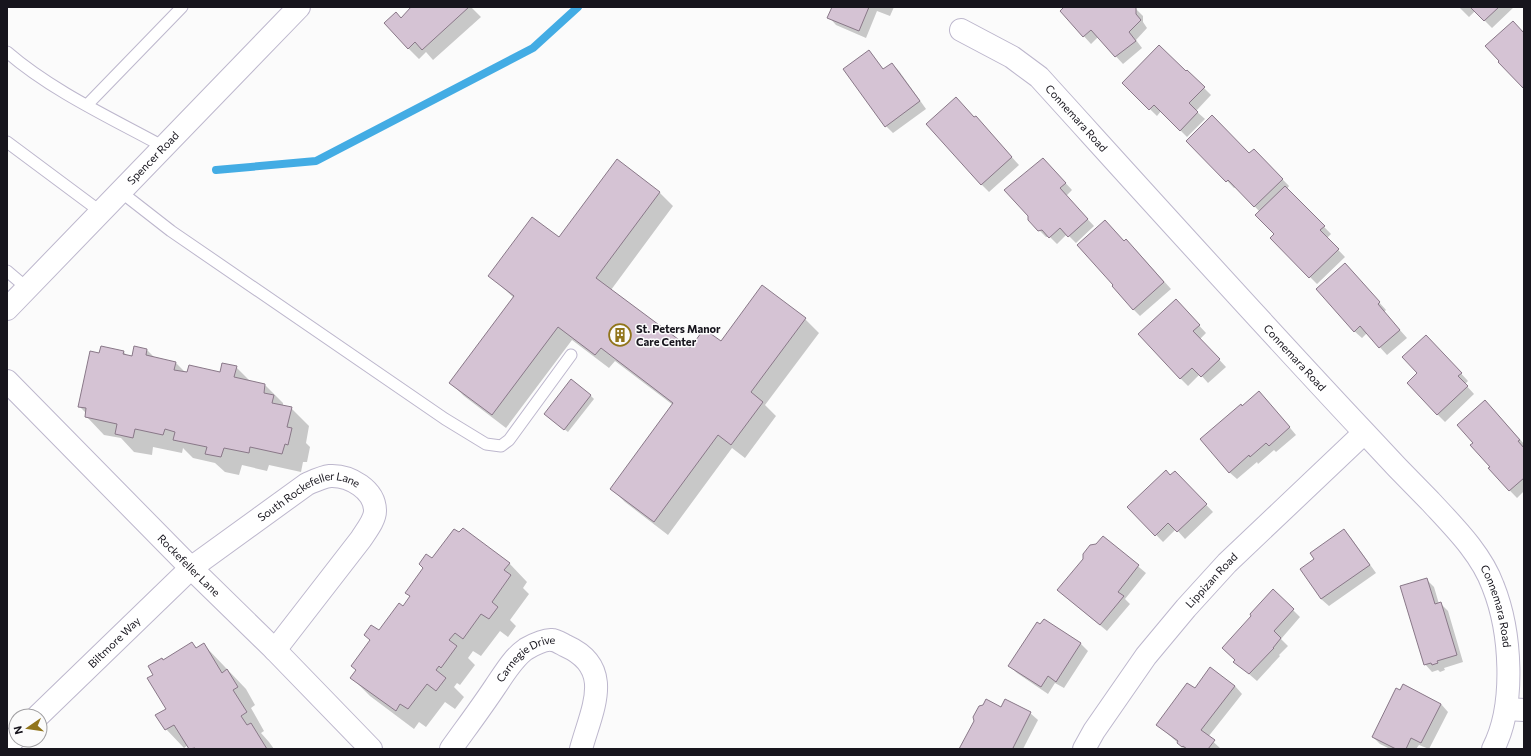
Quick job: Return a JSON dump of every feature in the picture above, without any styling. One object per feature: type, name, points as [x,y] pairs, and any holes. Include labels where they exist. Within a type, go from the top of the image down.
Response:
[{"type":"street","name":"Spencer Road","points":[[7,309],[300,7]]},
{"type":"street","name":"Connemara Road","points":[[961,30],[1012,57],[1039,77],[1364,433],[1454,527],[1482,564],[1493,586],[1502,619],[1508,674],[1515,709],[1502,726],[1493,749]]},
{"type":"street","name":"Rockefeller Lane","points":[[7,381],[191,568],[275,650],[371,749]]},
{"type":"street","name":"Lippizan Road","points":[[1084,749],[1094,731],[1146,656],[1186,608],[1227,563],[1364,433]]},
{"type":"street","name":"South Rockefeller Lane","points":[[191,568],[307,484],[331,476],[343,477],[357,483],[368,492],[374,501],[375,512],[370,526],[275,650]]},
{"type":"street","name":"Biltmore Way","points":[[46,708],[191,568]]},
{"type":"street","name":"Carnegie Drive","points":[[451,749],[513,662],[526,649],[543,641],[553,640],[576,650],[586,658],[593,668],[596,679],[597,693],[581,749]]},
{"type":"lane","points":[[87,105],[182,7]]},
{"type":"lane","points":[[7,52],[27,69],[87,105],[164,147]]},
{"type":"lane","points":[[7,142],[101,212]]},
{"type":"lane","points":[[121,192],[177,236],[439,414],[486,444],[501,446],[510,440],[571,355]]},
{"type":"lane","points":[[7,271],[27,288]]},
{"type":"building","points":[[411,7],[469,7],[422,50],[415,42],[408,49],[384,23],[396,12],[401,18]]},
{"type":"building","points":[[832,7],[869,7],[859,31],[827,18]]},
{"type":"building","points":[[1064,7],[1136,7],[1136,14],[1141,20],[1129,32],[1136,41],[1115,57],[1091,30],[1083,37],[1060,11]]},
{"type":"building","points":[[1470,7],[1499,7],[1484,21]]},
{"type":"building","points":[[1513,21],[1524,33],[1524,89],[1485,46]]},
{"type":"building","points":[[1159,45],[1205,87],[1189,103],[1198,112],[1180,131],[1154,105],[1149,110],[1122,83]]},
{"type":"building","points":[[869,50],[883,69],[892,63],[920,101],[885,127],[843,69]]},
{"type":"building","points":[[956,97],[974,117],[976,116],[1012,157],[981,185],[926,124]]},
{"type":"building","points":[[1212,115],[1249,153],[1254,149],[1283,179],[1254,207],[1228,180],[1226,182],[1186,141]]},
{"type":"building","points":[[1043,158],[1066,183],[1060,188],[1088,219],[1068,237],[1060,228],[1049,238],[1042,230],[1038,231],[1028,220],[1028,216],[1004,190]]},
{"type":"building","name":"St. Peters Manor Care Center","points":[[617,159],[660,192],[596,278],[690,348],[704,329],[721,341],[762,285],[806,318],[751,392],[763,402],[731,445],[718,435],[654,522],[610,489],[673,403],[601,348],[595,355],[558,327],[492,415],[449,383],[514,296],[488,276],[532,217],[559,237]]},
{"type":"building","points":[[1285,186],[1325,226],[1320,230],[1339,249],[1309,278],[1270,238],[1274,234],[1255,215]]},
{"type":"building","points":[[1105,220],[1124,241],[1126,239],[1164,282],[1133,310],[1077,245]]},
{"type":"building","points":[[1345,263],[1380,302],[1378,304],[1400,330],[1379,348],[1360,326],[1354,332],[1316,289]]},
{"type":"building","points":[[1176,299],[1200,325],[1193,331],[1220,359],[1201,377],[1192,368],[1180,379],[1138,334]]},
{"type":"building","points":[[1426,335],[1462,373],[1458,376],[1468,386],[1437,415],[1407,383],[1417,373],[1402,357]]},
{"type":"building","points":[[101,346],[124,351],[123,354],[132,356],[134,346],[147,349],[146,355],[176,362],[174,370],[187,372],[189,365],[220,372],[222,363],[237,366],[234,377],[265,384],[264,393],[274,395],[272,403],[292,407],[287,427],[292,428],[288,445],[285,444],[282,454],[250,447],[249,453],[224,448],[221,457],[205,454],[207,447],[173,440],[175,432],[165,429],[163,435],[135,429],[133,438],[115,434],[117,424],[85,417],[86,408],[78,407],[90,351],[99,353]]},
{"type":"building","points":[[571,379],[591,395],[564,430],[544,414]]},
{"type":"building","points":[[1259,391],[1290,427],[1269,446],[1266,443],[1250,457],[1249,455],[1229,473],[1200,439],[1241,404],[1242,406]]},
{"type":"building","points":[[1485,400],[1520,440],[1518,441],[1524,448],[1524,478],[1509,491],[1488,468],[1490,467],[1470,445],[1473,443],[1457,425]]},
{"type":"building","points":[[1166,470],[1170,475],[1175,471],[1207,504],[1177,532],[1168,523],[1155,536],[1127,507]]},
{"type":"building","points":[[463,528],[510,563],[504,570],[511,575],[492,602],[498,607],[489,619],[481,614],[463,639],[455,633],[449,640],[457,646],[441,668],[439,666],[436,670],[446,678],[436,691],[427,684],[408,709],[400,704],[396,711],[350,678],[356,670],[351,666],[370,640],[364,635],[371,625],[379,630],[399,603],[403,606],[410,596],[405,593],[423,568],[419,564],[426,554],[432,558],[454,529],[459,532]]},
{"type":"building","points":[[1344,529],[1370,565],[1321,599],[1300,569],[1314,559],[1310,553]]},
{"type":"building","points":[[1103,536],[1139,565],[1118,592],[1124,596],[1100,625],[1057,590],[1083,559],[1083,554],[1090,545],[1096,544]]},
{"type":"building","points":[[1427,578],[1435,604],[1441,602],[1457,655],[1437,661],[1438,663],[1432,665],[1431,663],[1424,665],[1400,586]]},
{"type":"building","points":[[1273,589],[1294,609],[1274,631],[1281,638],[1274,648],[1249,674],[1233,662],[1235,660],[1222,648]]},
{"type":"building","points":[[1044,619],[1081,643],[1056,682],[1048,676],[1041,687],[1008,666],[1037,622],[1040,624]]},
{"type":"building","points":[[192,642],[196,648],[204,643],[222,673],[227,669],[238,687],[233,690],[247,712],[241,716],[247,725],[251,723],[267,749],[189,749],[174,725],[165,730],[155,715],[166,709],[147,678],[153,675],[148,666],[162,658],[163,660]]},
{"type":"building","points":[[1210,667],[1235,686],[1201,730],[1215,740],[1208,749],[1187,749],[1183,746],[1182,747],[1177,743],[1178,741],[1156,725],[1187,683],[1195,688]]},
{"type":"building","points":[[1403,684],[1441,704],[1421,743],[1411,738],[1406,749],[1396,749],[1372,737],[1396,688],[1400,690]]},
{"type":"building","points":[[986,699],[1001,707],[1005,699],[1031,712],[1013,748],[1016,749],[959,749],[974,721],[973,717],[979,706],[983,705]]},
{"type":"waterway","points":[[216,170],[316,161],[533,48],[578,7]]},
{"type":"place","name":"St. Peters Manor Care Center","points":[[620,335]]}]
